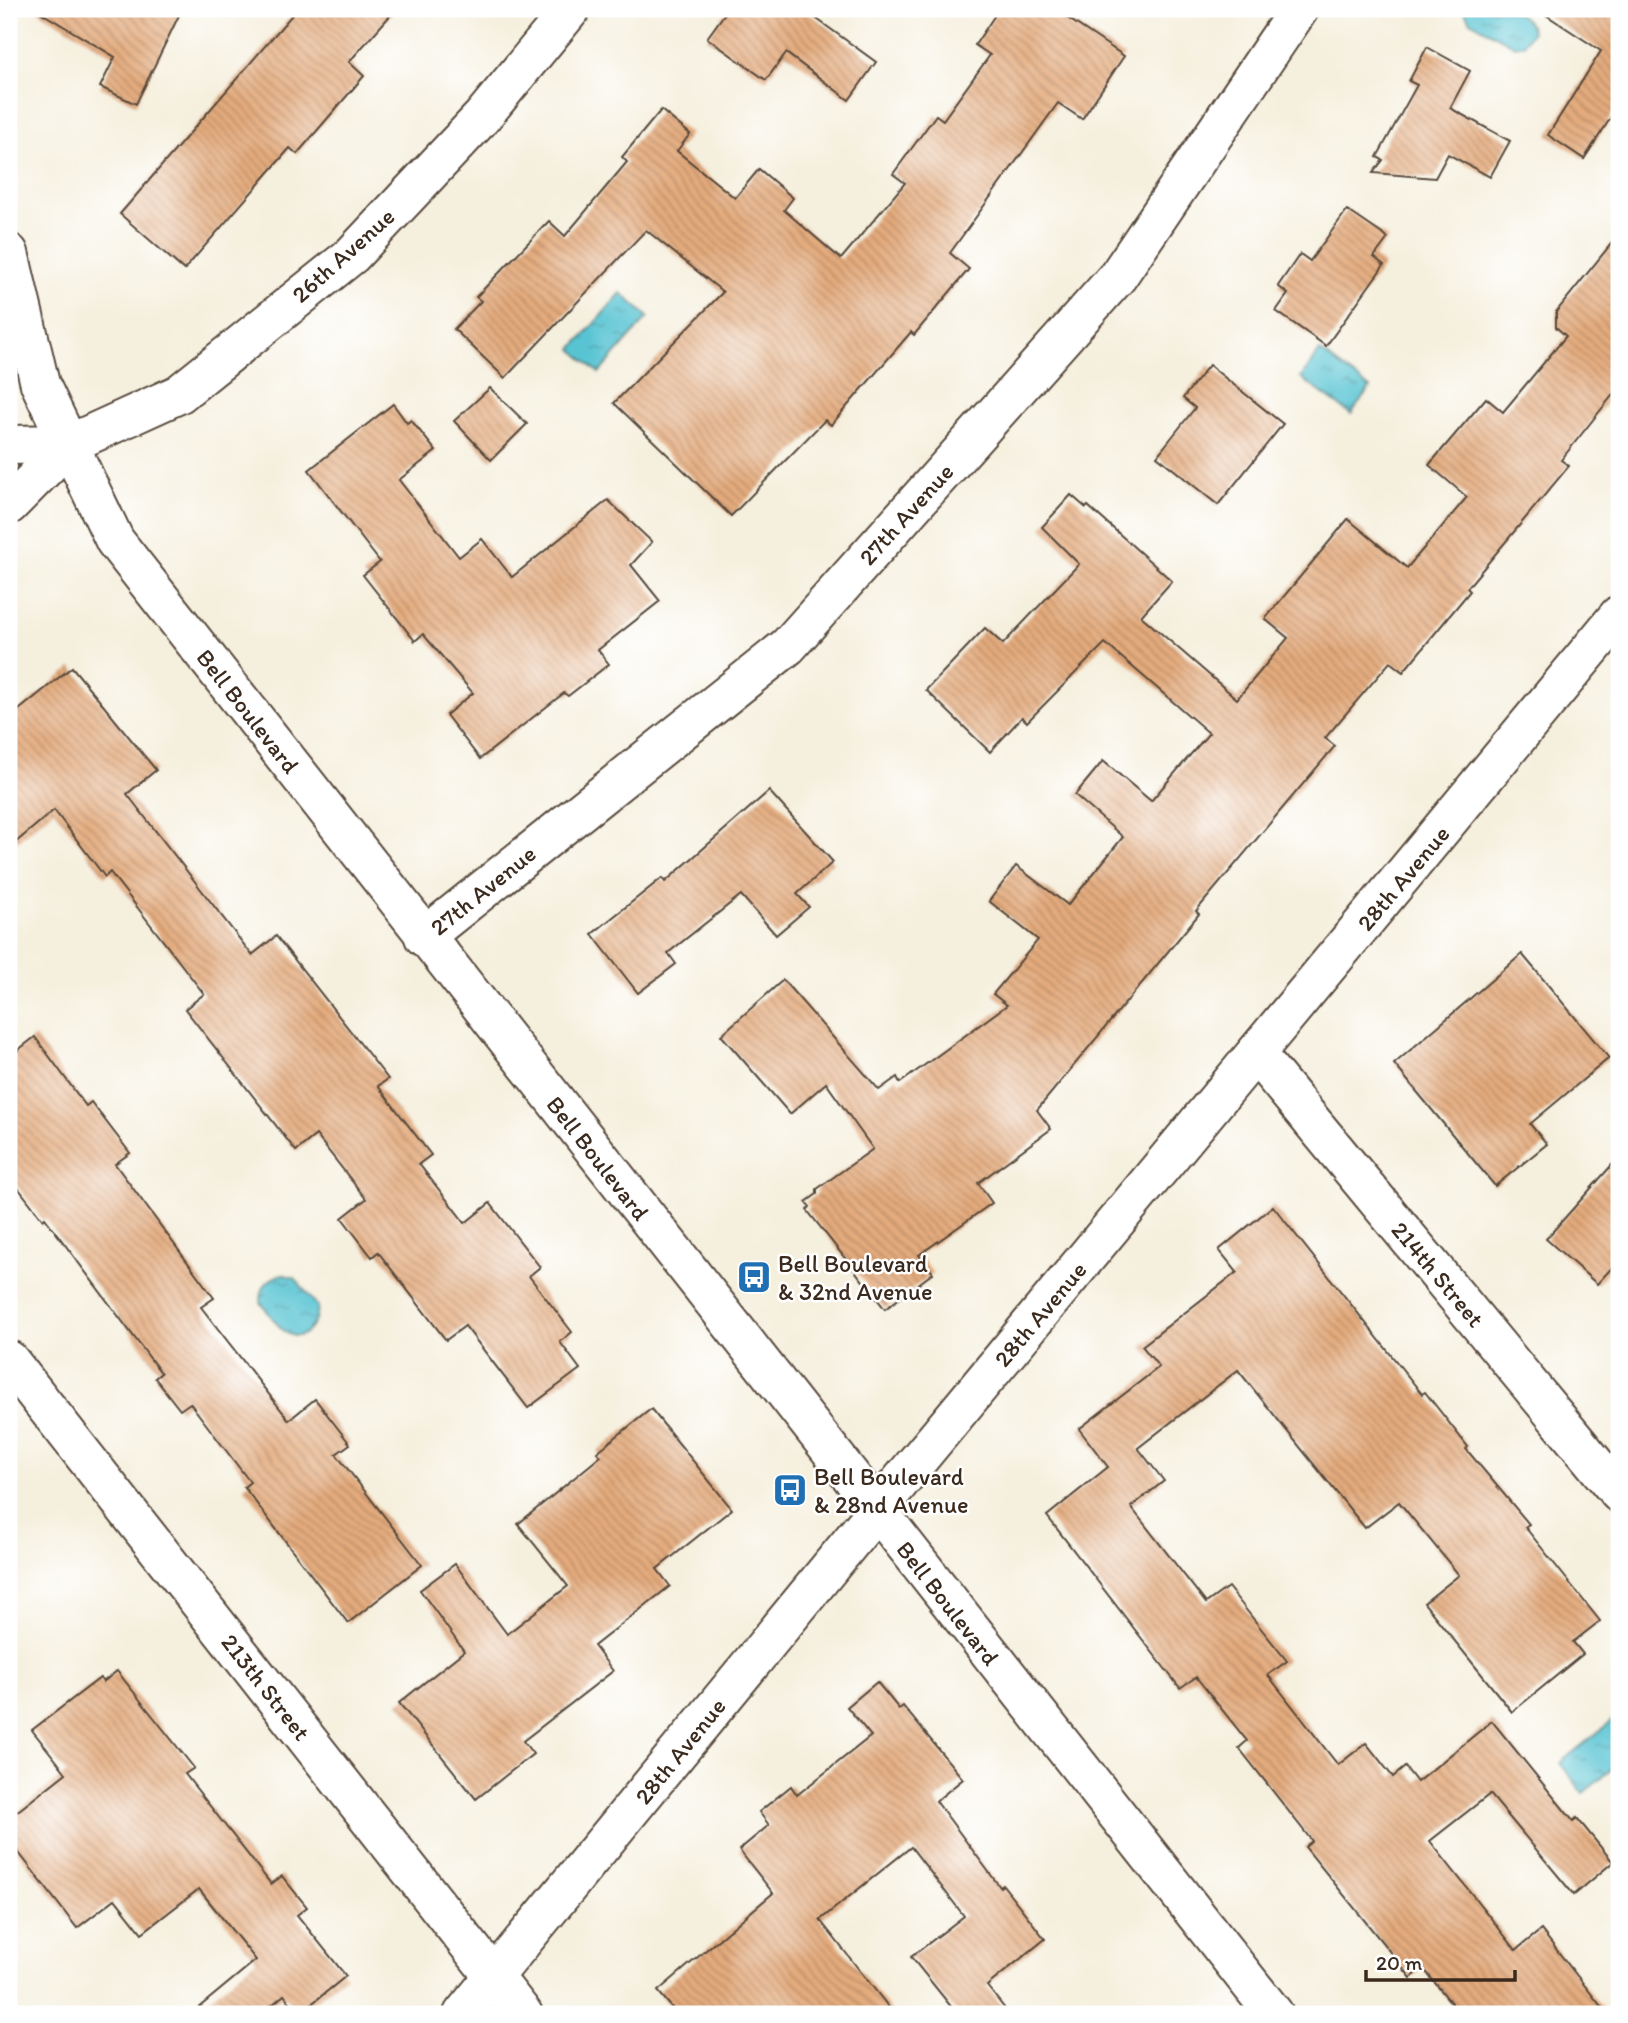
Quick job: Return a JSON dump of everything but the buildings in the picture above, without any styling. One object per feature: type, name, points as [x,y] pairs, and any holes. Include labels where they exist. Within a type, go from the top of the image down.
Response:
[{"type":"street","name":"26th Avenue","points":[[9,505],[69,444],[179,394],[352,254],[482,117],[571,9]]},
{"type":"street","name":"27th Avenue","points":[[424,937],[788,646],[1118,276],[1300,9]]},
{"type":"street","name":"Bell Boulevard","points":[[9,253],[40,383],[115,541],[1274,2014]]},
{"type":"street","name":"26th Avenue","points":[[9,445],[69,444]]},
{"type":"street","name":"28th Avenue","points":[[463,2014],[1619,615]]},
{"type":"street","name":"214th Street","points":[[1257,1055],[1619,1493]]},
{"type":"street","name":"213th Street","points":[[9,1360],[523,2014]]},
{"type":"water","points":[[1463,9],[1513,12],[1522,16],[1532,32],[1523,44],[1515,46],[1470,21]]},
{"type":"water","points":[[621,293],[648,317],[599,373],[572,349]]},
{"type":"water","points":[[1320,351],[1370,388],[1351,414],[1301,378]]},
{"type":"water","points":[[282,1274],[295,1278],[318,1307],[315,1321],[307,1332],[301,1335],[289,1334],[282,1329],[261,1303],[265,1284]]},
{"type":"water","points":[[1619,1715],[1619,1764],[1583,1793],[1560,1763]]},
{"type":"place","name":"Bell Boulevard & 32nd Avenue","points":[[754,1277]]},
{"type":"place","name":"Bell Boulevard & 28nd Avenue","points":[[790,1490]]}]
